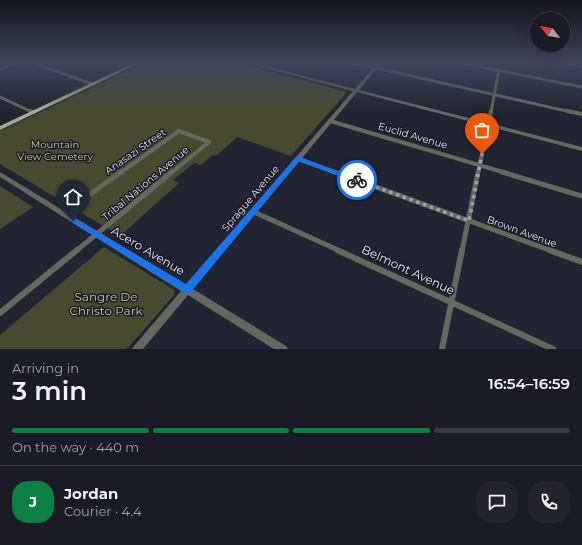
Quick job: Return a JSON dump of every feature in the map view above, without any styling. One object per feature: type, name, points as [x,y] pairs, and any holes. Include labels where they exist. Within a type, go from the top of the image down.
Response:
[{"type":"main road","points":[[0,128],[104,78]]},
{"type":"street","points":[[76,78],[92,84]]},
{"type":"street","points":[[311,78],[582,149]]},
{"type":"street","name":"Sprague Avenue","points":[[137,349],[367,78]]},
{"type":"street","points":[[423,78],[582,114]]},
{"type":"street","points":[[442,349],[497,78]]},
{"type":"street","points":[[539,78],[582,87]]},
{"type":"street","points":[[0,97],[33,112]]},
{"type":"street","name":"Euclid Avenue","points":[[330,120],[582,196]]},
{"type":"street","name":"Anasazi Street","points":[[63,214],[179,131],[209,142]]},
{"type":"street","name":"Tribal Nations Avenue","points":[[0,313],[97,235],[152,186],[209,142]]},
{"type":"street","name":"Brown Avenue","points":[[298,159],[582,262]]},
{"type":"street","name":"Acero Avenue","points":[[0,174],[280,348]]},
{"type":"street","name":"Belmont Avenue","points":[[254,212],[553,349]]},
{"type":"green space","name":"Mountain View Cemetery","points":[[111,78],[295,78],[347,92],[291,156],[237,137],[216,156],[213,155],[201,165],[194,163],[173,180],[179,183],[120,236],[0,164],[0,131]]},
{"type":"green space","name":"Mountain View Cemetery","points":[[0,186],[33,207],[0,229]]},
{"type":"green space","name":"Sangre De Christo Park","points":[[104,247],[174,290],[174,295],[127,349],[0,349],[0,335]]},
{"type":"way so far","points":[[357,180],[469,221],[482,154]]},
{"type":"route","points":[[73,221],[187,290],[298,159],[357,180]]}]
